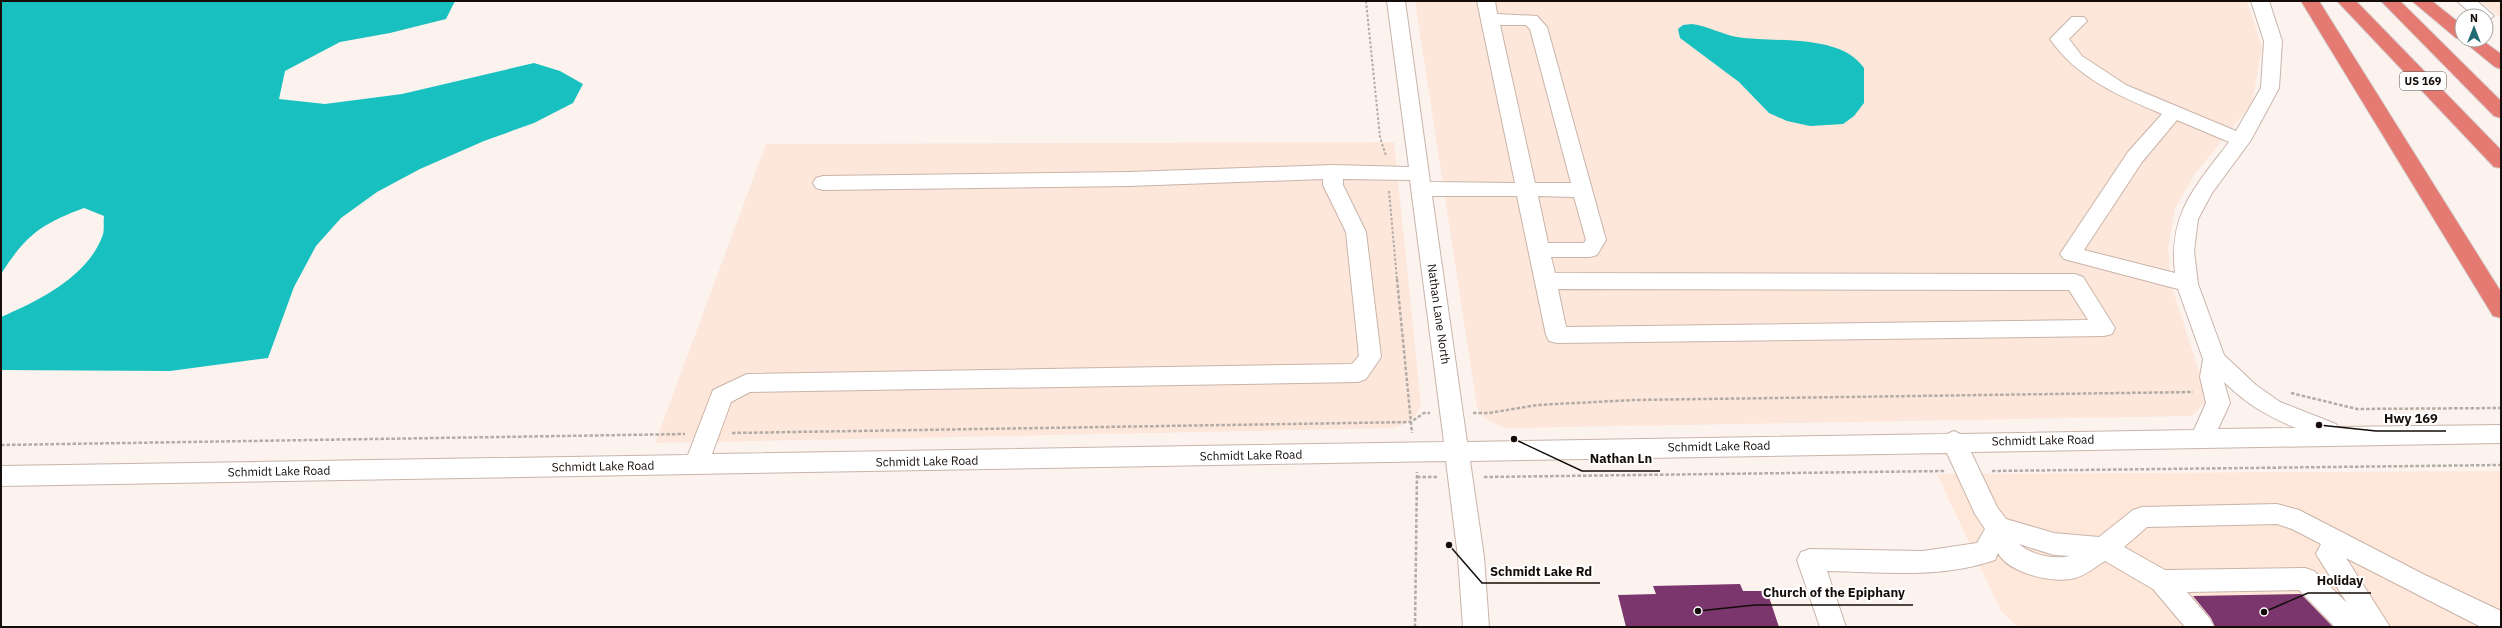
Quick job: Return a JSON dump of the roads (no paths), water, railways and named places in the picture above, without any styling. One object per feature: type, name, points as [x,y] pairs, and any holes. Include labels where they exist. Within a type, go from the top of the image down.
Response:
[{"type":"highway","points":[[2310,1],[2400,144],[2501,310]]},
{"type":"highway","name":"US 169","points":[[2346,1],[2501,162]]},
{"type":"highway","name":"US 169","points":[[2390,1],[2501,112]]},
{"type":"highway","points":[[2421,1],[2454,28]]},
{"type":"highway","points":[[2481,48],[2501,63]]},
{"type":"street","name":"Nathan Lane North","points":[[1396,1],[1458,451],[1471,557],[1476,627]]},
{"type":"street","points":[[2260,1],[2273,41],[2270,88],[2241,140],[2203,190],[2188,219],[2183,251],[2187,284],[2214,360],[2248,391],[2272,408],[2306,424],[2340,435]]},
{"type":"street","points":[[2466,1],[2475,8]]},
{"type":"street","points":[[1539,250],[1590,250],[1596,240],[1538,27],[1531,20],[1488,10],[1545,281],[1557,335],[2104,328],[2075,282],[1545,281]]},
{"type":"street","points":[[2078,21],[2059,39],[2076,60],[2119,89],[2241,140]]},
{"type":"street","points":[[2175,112],[2136,157],[2071,254],[2187,284]]},
{"type":"street","points":[[697,464],[721,396],[747,383],[1358,372],[1370,357],[1356,232],[1333,185],[1333,172]]},
{"type":"street","points":[[824,183],[1128,179],[1333,172],[1387,174],[1421,181],[1526,191],[1582,190]]},
{"type":"street","points":[[2202,438],[2218,404],[2211,377],[2214,360]]},
{"type":"street","name":"Schmidt Lake Road","points":[[1,476],[1415,452],[1954,441],[2501,434]]},
{"type":"street","points":[[1954,441],[1988,514],[1998,527],[2011,553],[2026,562],[2049,568],[2073,568],[2104,548],[2142,517],[2277,514],[2299,520],[2335,540],[2501,624]]},
{"type":"street","points":[[1833,627],[1810,560],[1946,560],[1971,557],[1986,552],[1998,527]]},
{"type":"street","points":[[2335,540],[2329,554],[2377,627]]},
{"type":"street","points":[[2104,548],[2162,581],[2201,627]]},
{"type":"street","points":[[2162,581],[2305,579],[2353,627]]},
{"type":"water","points":[[1,1],[455,1],[446,19],[390,33],[340,42],[285,71],[279,99],[325,104],[402,94],[534,63],[560,71],[583,84],[573,103],[534,123],[484,141],[420,169],[377,192],[341,218],[316,246],[294,287],[268,358],[170,371],[1,370],[1,317],[45,295],[73,276],[95,251],[103,235],[104,216],[84,208],[45,226],[36,232],[18,249],[1,274]]},
{"type":"water","points":[[1692,24],[1704,26],[1737,37],[1823,44],[1839,49],[1853,57],[1864,68],[1864,103],[1854,116],[1843,124],[1810,126],[1787,121],[1769,113],[1739,82],[1680,38],[1678,29],[1683,25]]},
{"type":"place","name":"Hwy 169","points":[[2319,425]]},
{"type":"place","name":"Nathan Ln","points":[[1514,439]]},
{"type":"place","name":"Schmidt Lake Rd","points":[[1449,545]]},
{"type":"place","name":"Church of the Epiphany","points":[[1698,611]]},
{"type":"place","name":"Holiday","points":[[2264,612]]}]
